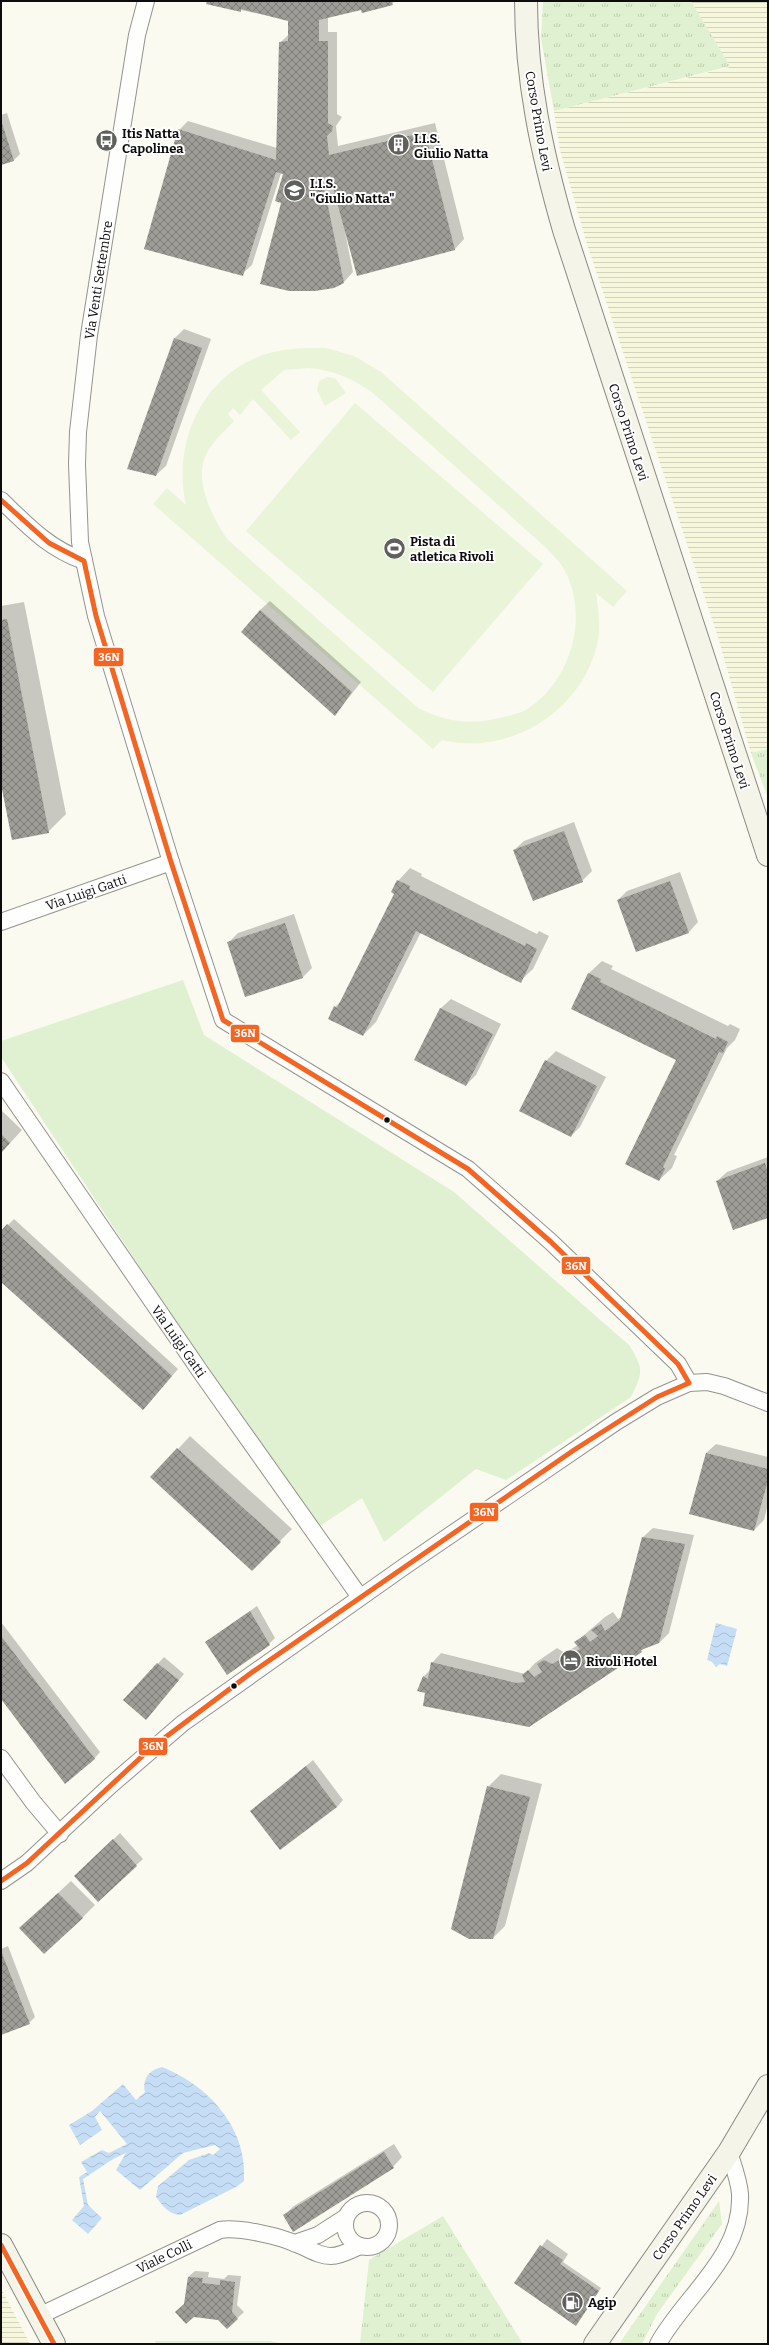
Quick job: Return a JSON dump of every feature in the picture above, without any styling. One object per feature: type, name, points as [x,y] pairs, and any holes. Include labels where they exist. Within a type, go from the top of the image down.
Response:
[{"type":"main road","name":"Corso Primo Levi","points":[[526,1],[529,69],[536,119],[545,166],[564,230],[768,855]]},
{"type":"main road","name":"Corso Primo Levi","points":[[595,2344],[729,2152],[768,2086]]},
{"type":"main road","points":[[1,2245],[54,2344]]},
{"type":"street","name":"Via Venti Settembre","points":[[146,1],[137,35],[91,327],[79,424],[77,464],[80,542],[96,616],[171,862],[223,1020],[468,1169],[551,1242],[678,1364],[689,1382]]},
{"type":"street","points":[[1,500],[40,538],[62,553],[84,561]]},
{"type":"street","name":"Via Luigi Gatti","points":[[1,922],[171,862]]},
{"type":"street","name":"Via Luigi Gatti","points":[[1,1081],[202,1374],[360,1597]]},
{"type":"street","points":[[1,1881],[27,1864],[111,1785],[183,1723],[360,1597],[610,1426],[657,1397],[689,1382],[707,1382],[724,1386],[768,1403]]},
{"type":"street","points":[[1,1758],[33,1802],[60,1834]]},
{"type":"street","points":[[658,2344],[730,2242],[738,2219],[740,2193],[729,2152]]},
{"type":"street","points":[[365,2202],[378,2206],[388,2216],[388,2230],[381,2242],[368,2247],[360,2246],[349,2238],[344,2224],[346,2217],[353,2207],[365,2202]]},
{"type":"street","points":[[295,2243],[318,2235],[346,2217]]},
{"type":"street","name":"Viale Colli","points":[[39,2316],[220,2230],[237,2229],[295,2243],[318,2254],[331,2256],[340,2255],[360,2246]]},
{"type":"green space","points":[[543,1],[691,1],[730,66],[554,111],[541,38]]},
{"type":"green space","points":[[691,1],[768,1],[768,749],[751,753],[718,637],[587,244],[560,150],[554,111],[730,67]]},
{"type":"green space","points":[[302,348],[326,348],[354,356],[381,372],[627,591],[613,607],[596,593],[599,617],[599,635],[590,666],[577,688],[560,707],[540,723],[518,734],[493,741],[468,743],[442,740],[433,749],[153,504],[167,488],[186,505],[183,482],[183,459],[188,437],[196,415],[208,396],[223,379],[241,365],[263,355]],"holes":[[[309,368],[343,376],[358,383],[373,393],[543,545],[556,558],[564,569],[573,591],[576,610],[575,629],[571,649],[564,667],[554,684],[541,698],[526,710],[500,718],[468,722],[448,719],[428,713],[418,708],[227,539],[206,498],[203,486],[203,463],[207,453],[216,440],[234,421],[228,414],[233,408],[240,415],[253,399],[291,440],[300,432],[261,390],[284,370]]]},
{"type":"green space","points":[[327,377],[335,378],[346,393],[325,406],[317,390],[319,381]]},
{"type":"green space","points":[[355,403],[543,564],[433,692],[246,531]]},
{"type":"green space","points":[[768,749],[768,798],[751,753]]},
{"type":"green space","points":[[183,980],[204,1035],[454,1192],[629,1345],[637,1360],[640,1371],[638,1382],[631,1397],[506,1480],[476,1469],[384,1542],[362,1498],[314,1530],[1,1057],[1,1041]]},
{"type":"green space","points":[[719,2201],[722,2224],[657,2314],[642,2344],[619,2344]]},
{"type":"green space","points":[[443,2216],[523,2344],[360,2344],[369,2260]]},
{"type":"green space","points":[[1,2288],[30,2344],[1,2344]]},
{"type":"green space","points":[[155,2341],[270,2341],[284,2344],[156,2344]]},
{"type":"water","points":[[716,1623],[737,1629],[727,1666],[720,1664],[716,1667],[712,1662],[707,1660]]},
{"type":"water","points":[[162,2067],[195,2085],[222,2111],[232,2126],[239,2143],[244,2162],[244,2181],[236,2187],[180,2215],[172,2213],[166,2209],[156,2197],[158,2186],[189,2160],[209,2153],[213,2155],[220,2149],[215,2145],[183,2153],[140,2190],[116,2170],[126,2153],[120,2155],[83,2179],[88,2205],[102,2218],[88,2234],[72,2220],[84,2206],[79,2177],[87,2172],[81,2162],[102,2150],[109,2153],[127,2144],[100,2111],[95,2117],[102,2130],[80,2145],[69,2125],[92,2111],[123,2084],[136,2100],[145,2092],[144,2087],[146,2079],[150,2073],[157,2068]]},
{"type":"building","name":"I.I.S. Giulio Natta","points":[[207,1],[391,1],[393,5],[362,13],[361,10],[319,20],[319,41],[328,41],[328,123],[333,126],[332,131],[327,136],[329,155],[425,132],[455,250],[357,276],[330,176],[322,178],[344,283],[334,288],[315,291],[289,291],[260,284],[281,203],[275,201],[283,174],[276,172],[243,276],[144,249],[178,129],[276,160],[279,42],[288,41],[288,21],[241,9],[241,12],[206,4]]},
{"type":"building","points":[[1,120],[14,161],[1,165]]},
{"type":"building","points":[[174,338],[202,348],[156,476],[127,469]]},
{"type":"building","points":[[260,610],[352,692],[335,716],[241,632]]},
{"type":"building","points":[[7,619],[49,833],[12,840],[1,784],[1,620]]},
{"type":"building","points":[[564,831],[583,882],[533,901],[513,850]]},
{"type":"building","points":[[397,880],[410,886],[409,889],[525,946],[526,943],[537,949],[521,983],[416,931],[363,1036],[328,1019],[334,1006],[337,1008],[394,894],[391,892]]},
{"type":"building","points":[[670,881],[689,933],[636,952],[617,900]]},
{"type":"building","points":[[285,923],[303,978],[245,997],[227,942]]},
{"type":"building","points":[[588,973],[601,979],[600,982],[716,1039],[717,1036],[728,1042],[723,1053],[719,1052],[663,1167],[665,1169],[659,1181],[625,1164],[676,1060],[571,1009]]},
{"type":"building","points":[[440,1008],[493,1034],[466,1086],[414,1060]]},
{"type":"building","points":[[545,1060],[597,1086],[571,1137],[519,1111]]},
{"type":"building","points":[[1,1134],[10,1143],[1,1153]]},
{"type":"building","points":[[765,1163],[768,1173],[768,1218],[733,1230],[716,1181]]},
{"type":"building","points":[[7,1224],[172,1376],[143,1410],[1,1282],[1,1231]]},
{"type":"building","points":[[177,1448],[281,1542],[252,1571],[150,1477]]},
{"type":"building","points":[[706,1453],[768,1469],[768,1480],[754,1531],[689,1514]]},
{"type":"building","points":[[642,1537],[685,1544],[659,1643],[641,1650],[642,1652],[529,1727],[423,1706],[425,1693],[417,1691],[423,1676],[428,1679],[431,1662],[516,1683],[525,1682],[522,1675],[528,1670],[534,1677],[542,1672],[537,1664],[544,1660],[552,1664],[580,1649],[574,1642],[585,1635],[590,1642],[598,1636],[591,1630],[601,1624],[605,1631],[620,1620]]},
{"type":"building","points":[[250,1611],[270,1645],[227,1675],[205,1642]]},
{"type":"building","points":[[1,1636],[95,1759],[65,1784],[1,1699]]},
{"type":"building","points":[[157,1663],[179,1680],[146,1720],[123,1700]]},
{"type":"building","points":[[306,1766],[337,1807],[280,1850],[250,1811]]},
{"type":"building","points":[[487,1786],[530,1797],[493,1939],[469,1939],[451,1929]]},
{"type":"building","points":[[113,1839],[137,1866],[98,1902],[74,1876]]},
{"type":"building","points":[[58,1893],[83,1918],[44,1954],[19,1928]]},
{"type":"building","points":[[1,1951],[30,2024],[1,2035]]},
{"type":"building","points":[[384,2152],[394,2168],[293,2232],[283,2215]]},
{"type":"building","points":[[540,2245],[563,2260],[560,2264],[599,2291],[576,2326],[514,2283]]},
{"type":"building","points":[[188,2277],[203,2278],[202,2283],[220,2285],[220,2280],[235,2282],[232,2312],[238,2319],[227,2329],[218,2320],[194,2317],[186,2324],[175,2312],[184,2304]]},
{"type":"transit line","name":"36N","points":[[1,500],[49,543],[84,561],[96,616],[171,862],[223,1020],[468,1169],[551,1242],[678,1364],[689,1383],[657,1397],[574,1450],[251,1673],[151,1748],[27,1863],[1,1881]]},
{"type":"transit line","name":"36N","points":[[1,2245],[54,2344]]},
{"type":"place","name":"Itis Natta Capolinea","points":[[107,140]]},
{"type":"place","name":"I.I.S. Giulio Natta","points":[[399,145]]},
{"type":"place","name":"I.I.S. \"Giulio Natta\"","points":[[295,190]]},
{"type":"place","name":"Pista di atletica Rivoli","points":[[394,548]]},
{"type":"place","name":"Rivoli Hotel","points":[[571,1661]]},
{"type":"place","name":"Agip","points":[[573,2302]]}]
